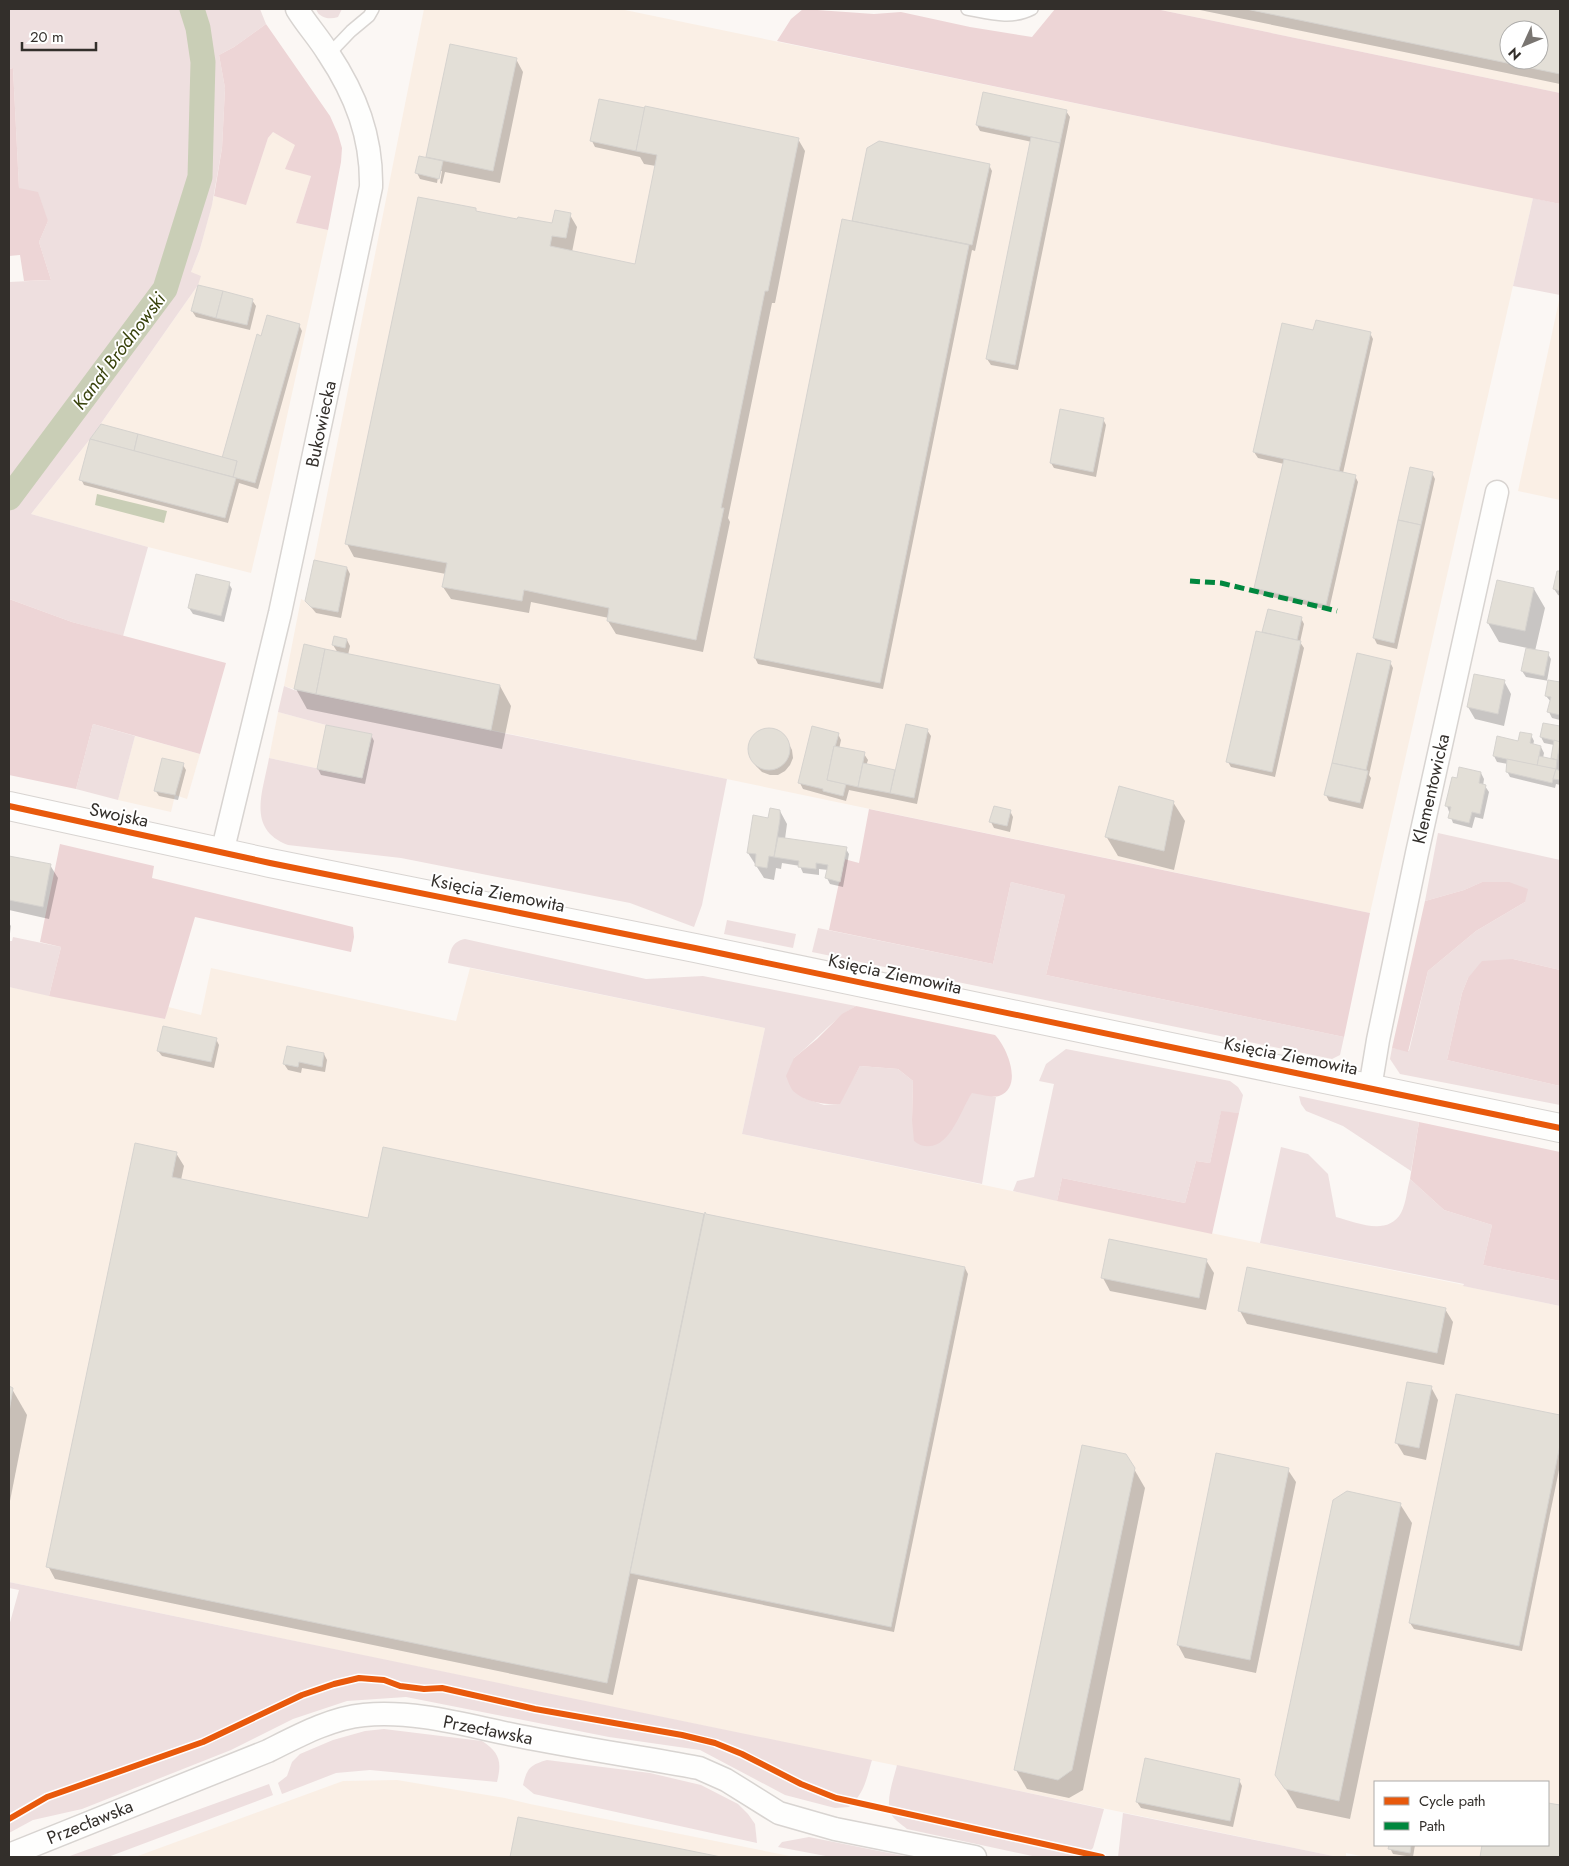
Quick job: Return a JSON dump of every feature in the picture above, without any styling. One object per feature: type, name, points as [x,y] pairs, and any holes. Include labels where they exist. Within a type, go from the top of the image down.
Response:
[{"type":"street","name":"Bukowiecka","points":[[222,852],[280,613],[371,187],[372,164],[368,138],[355,100],[329,54],[297,9]]},
{"type":"street","name":"Klementowicka","points":[[1370,1088],[1378,1040],[1417,853],[1497,492]]},
{"type":"street","name":"Swojska","points":[[9,806],[222,852]]},
{"type":"street","name":"Księcia Ziemowita","points":[[222,852],[686,946],[1560,1128]]},
{"type":"street","name":"Przecławska","points":[[9,1855],[268,1751],[307,1732],[363,1715],[399,1715],[451,1722],[518,1736],[699,1768],[726,1780],[779,1813],[835,1829],[975,1857]]},
{"type":"lane","points":[[329,54],[351,31],[369,16],[373,9]]},
{"type":"lane","points":[[967,9],[1005,16],[1025,13],[1032,9]]},
{"type":"shaded area","points":[[9,9],[260,9],[266,24],[234,47],[219,55],[225,88],[222,148],[212,205],[200,249],[191,272],[201,276],[198,285],[90,439],[31,514],[148,547],[123,636],[72,622],[9,599],[9,282],[51,280],[39,242],[48,221],[19,188],[13,68],[9,69]]},
{"type":"shaded area","points":[[316,9],[342,9],[338,17],[325,18]]},
{"type":"shaded area","points":[[424,9],[620,9],[1533,198],[1370,913],[284,686],[301,599],[305,601],[314,560]]},
{"type":"shaded area","points":[[803,9],[874,14],[901,12],[970,27],[1032,37],[1055,9],[1156,9],[1560,93],[1560,204],[777,41],[791,19]]},
{"type":"shaded area","points":[[1156,9],[1560,9],[1560,93]]},
{"type":"shaded area","points":[[266,24],[330,116],[338,134],[342,148],[341,162],[328,230],[296,223],[311,176],[285,169],[295,145],[273,132],[268,138],[246,205],[214,196],[222,148],[225,88],[219,55],[234,47]]},
{"type":"shaded area","points":[[13,68],[19,188],[38,192],[48,221],[39,242],[51,280],[24,281],[20,255],[9,256],[9,69]]},
{"type":"shaded area","points":[[273,132],[295,144],[311,176],[296,223],[328,230],[251,573],[148,547],[31,514],[90,439],[198,285],[191,272],[200,249],[214,196],[246,204],[268,138]]},
{"type":"shaded area","points":[[1533,198],[1560,204],[1560,295],[1513,286]]},
{"type":"shaded area","points":[[1560,296],[1560,500],[1518,491]]},
{"type":"shaded area","points":[[97,494],[167,511],[164,523],[95,505]]},
{"type":"shaded area","points":[[9,599],[72,622],[226,663],[200,754],[93,724],[76,789],[9,775]]},
{"type":"shaded area","points":[[284,686],[294,690],[727,779],[702,905],[694,927],[630,903],[401,858],[288,845],[275,838],[266,829],[260,808],[269,758],[362,778],[372,734],[326,725],[278,712]]},
{"type":"shaded area","points":[[278,712],[326,725],[372,734],[362,778],[269,758]]},
{"type":"shaded area","points":[[93,724],[135,736],[118,800],[76,789]]},
{"type":"shaded area","points":[[135,736],[200,754],[187,799],[175,795],[171,812],[118,800]]},
{"type":"shaded area","points":[[869,809],[1370,913],[1344,1037],[1046,975],[1065,895],[1011,882],[993,964],[829,930],[844,859],[859,863]]},
{"type":"shaded area","points":[[1438,833],[1560,860],[1560,970],[1513,959],[1468,978],[1462,993],[1447,1060],[1560,1086],[1560,1105],[1400,1074],[1390,1059],[1392,1048],[1409,1051],[1428,971],[1476,931],[1525,902],[1482,882],[1464,890],[1425,901]]},
{"type":"shaded area","points":[[60,844],[154,866],[152,878],[353,927],[354,937],[351,952],[195,917],[165,1019],[49,996],[61,947],[40,942]]},
{"type":"shaded area","points":[[1011,882],[1065,895],[1046,975],[1344,1037],[1340,1055],[1332,1059],[812,952],[818,928],[993,964]]},
{"type":"shaded area","points":[[1482,882],[1509,882],[1528,889],[1525,902],[1476,931],[1428,971],[1408,1052],[1392,1048],[1425,901],[1464,890]]},
{"type":"shaded area","points":[[727,920],[796,934],[793,948],[724,934]]},
{"type":"shaded area","points":[[13,937],[61,947],[49,996],[9,987],[9,941],[12,941]]},
{"type":"shaded area","points":[[465,939],[646,979],[703,976],[856,1006],[832,1024],[794,1058],[804,1098],[824,1105],[839,1104],[860,1066],[898,1069],[913,1081],[912,1120],[965,1103],[972,1092],[996,1097],[982,1184],[742,1134],[765,1028],[448,963],[454,944]]},
{"type":"shaded area","points":[[1513,959],[1560,970],[1560,1086],[1447,1060],[1462,993],[1468,978],[1482,961]]},
{"type":"shaded area","points":[[211,968],[456,1021],[470,968],[765,1028],[742,1134],[1560,1306],[1560,1857],[1366,1857],[1346,1853],[1346,1857],[1338,1857],[9,1582],[9,987],[165,1019],[168,1007],[201,1015]]},
{"type":"shaded area","points":[[856,1006],[995,1035],[1008,1057],[1012,1076],[1011,1084],[999,1096],[972,1093],[954,1127],[941,1142],[934,1146],[921,1145],[914,1141],[912,1120],[913,1081],[898,1069],[860,1066],[840,1104],[815,1102],[798,1095],[793,1091],[786,1076],[794,1058],[817,1039],[842,1014]]},
{"type":"shaded area","points":[[1066,1049],[1230,1081],[1238,1087],[1243,1095],[1239,1113],[1221,1112],[1210,1163],[1196,1161],[1185,1203],[1062,1178],[1057,1201],[1013,1191],[1017,1181],[1034,1177],[1054,1084],[1039,1081],[1046,1064]]},
{"type":"shaded area","points":[[1299,1096],[1419,1122],[1411,1171],[1343,1126],[1306,1111],[1301,1104]]},
{"type":"shaded area","points":[[1221,1111],[1239,1113],[1212,1234],[1057,1201],[1062,1178],[1185,1203],[1196,1161],[1210,1163]]},
{"type":"shaded area","points":[[1419,1122],[1560,1152],[1560,1281],[1483,1265],[1492,1225],[1444,1210],[1410,1179]]},
{"type":"shaded area","points":[[1281,1147],[1308,1154],[1328,1174],[1336,1217],[1371,1226],[1388,1224],[1395,1220],[1403,1209],[1410,1179],[1444,1210],[1492,1225],[1483,1265],[1560,1281],[1560,1306],[1463,1286],[1464,1284],[1260,1243]]},
{"type":"shaded area","points":[[9,1582],[872,1760],[864,1785],[858,1796],[849,1807],[835,1808],[785,1795],[700,1750],[609,1737],[406,1697],[347,1701],[293,1719],[231,1750],[82,1809],[33,1820],[9,1833],[9,1626],[19,1590],[9,1588]]},
{"type":"shaded area","points":[[384,1729],[482,1741],[493,1750],[498,1758],[497,1782],[370,1770],[336,1773],[282,1794],[278,1783],[287,1776],[292,1762],[300,1754],[333,1740],[365,1731]]},
{"type":"shaded area","points":[[547,1760],[650,1773],[701,1785],[738,1804],[748,1814],[755,1824],[757,1843],[534,1794],[523,1785],[526,1775],[530,1768]]},
{"type":"shaded area","points":[[897,1765],[1104,1809],[1093,1848],[1083,1857],[1037,1857],[907,1829],[893,1817],[889,1806]]},
{"type":"shaded area","points":[[397,1780],[505,1798],[795,1857],[135,1857],[343,1781]]},
{"type":"shaded area","points":[[269,1784],[273,1795],[108,1857],[67,1857]]},
{"type":"shaded area","points":[[1123,1813],[1338,1857],[1118,1857]]},
{"type":"shaded area","points":[[809,1837],[909,1857],[831,1857],[778,1847],[782,1842]]},
{"type":"building","points":[[1246,9],[1560,9],[1560,74],[1541,70],[1549,70],[1549,20],[1499,20],[1499,61]]},
{"type":"building","points":[[450,44],[517,58],[493,171],[426,157]]},
{"type":"building","points":[[983,92],[1067,110],[1060,143],[976,125]]},
{"type":"building","points":[[599,99],[645,108],[636,151],[590,141]]},
{"type":"building","points":[[645,106],[799,138],[768,291],[765,291],[721,508],[724,508],[696,640],[607,621],[609,608],[524,590],[522,601],[442,587],[447,563],[345,544],[418,197],[476,208],[476,211],[517,219],[518,217],[552,223],[555,210],[571,213],[566,238],[552,236],[550,246],[635,264],[657,155],[636,151]]},
{"type":"building","points":[[1031,137],[1060,143],[1015,365],[986,359]]},
{"type":"building","points":[[879,141],[990,164],[972,245],[852,221],[867,148]]},
{"type":"building","points":[[419,156],[443,161],[439,179],[415,173]]},
{"type":"building","points":[[842,219],[969,245],[880,683],[754,658]]},
{"type":"building","points":[[198,285],[223,291],[216,318],[191,311]]},
{"type":"building","points":[[223,291],[253,299],[247,325],[216,318]]},
{"type":"building","points":[[267,315],[300,324],[255,483],[233,477],[237,461],[222,458],[257,334],[261,336]]},
{"type":"building","points":[[1316,320],[1371,332],[1339,471],[1253,452],[1282,323],[1313,330]]},
{"type":"building","points":[[1060,409],[1104,418],[1093,472],[1050,463]]},
{"type":"building","points":[[101,424],[138,434],[134,451],[90,439]]},
{"type":"building","points":[[138,434],[237,461],[233,477],[134,451]]},
{"type":"building","points":[[90,439],[236,478],[225,518],[79,480]]},
{"type":"building","points":[[1284,459],[1356,475],[1326,605],[1254,588]]},
{"type":"building","points":[[1410,467],[1433,472],[1421,525],[1398,520]]},
{"type":"building","points":[[1398,520],[1421,525],[1394,643],[1373,638]]},
{"type":"building","points":[[314,560],[347,567],[338,612],[311,607],[305,601]]},
{"type":"building","points":[[1557,571],[1560,571],[1560,591],[1553,589]]},
{"type":"building","points":[[196,574],[230,582],[221,616],[188,608]]},
{"type":"building","points":[[1497,580],[1534,588],[1525,631],[1487,623]]},
{"type":"building","points":[[1268,609],[1302,617],[1297,640],[1262,632]]},
{"type":"building","points":[[1256,631],[1301,641],[1272,772],[1226,762]]},
{"type":"building","points":[[334,636],[347,639],[345,648],[332,645]]},
{"type":"building","points":[[304,644],[325,649],[316,694],[294,689]]},
{"type":"building","points":[[1526,648],[1549,652],[1544,676],[1521,671]]},
{"type":"building","points":[[325,649],[500,685],[491,730],[316,694]]},
{"type":"building","points":[[1357,653],[1391,661],[1366,770],[1332,763]]},
{"type":"building","points":[[1474,674],[1505,680],[1498,714],[1467,707]]},
{"type":"building","points":[[1548,680],[1560,682],[1560,715],[1547,712],[1551,697],[1545,696]]},
{"type":"building","points":[[1543,723],[1560,726],[1560,742],[1540,737]]},
{"type":"building","points":[[906,724],[928,729],[914,798],[890,793]]},
{"type":"building","points":[[326,725],[372,734],[362,778],[317,769]]},
{"type":"building","points":[[812,726],[839,733],[834,746],[827,780],[846,784],[843,796],[798,783]]},
{"type":"building","points":[[769,728],[784,734],[790,749],[784,764],[769,770],[754,764],[748,749],[754,734]]},
{"type":"building","points":[[1520,732],[1532,734],[1530,743],[1541,746],[1537,766],[1493,756],[1497,736],[1518,741]]},
{"type":"building","points":[[1554,740],[1560,742],[1557,760],[1551,758]]},
{"type":"building","points":[[834,746],[865,752],[858,787],[827,780]]},
{"type":"building","points":[[1539,756],[1557,760],[1556,769],[1537,766]]},
{"type":"building","points":[[162,758],[184,763],[175,795],[154,791]]},
{"type":"building","points":[[1507,759],[1556,769],[1552,783],[1506,772]]},
{"type":"building","points":[[863,763],[895,770],[890,793],[858,787]]},
{"type":"building","points":[[1332,763],[1368,771],[1360,803],[1324,795]]},
{"type":"building","points":[[1459,767],[1481,772],[1479,783],[1486,785],[1480,814],[1472,812],[1469,823],[1448,818],[1451,807],[1445,806],[1452,777],[1457,778]]},
{"type":"building","points":[[1556,769],[1560,771],[1560,780],[1553,779]]},
{"type":"building","points":[[1119,786],[1174,801],[1164,851],[1105,837]]},
{"type":"building","points":[[994,806],[1011,810],[1007,826],[989,822]]},
{"type":"building","points":[[770,808],[780,810],[780,819],[774,857],[769,856],[767,868],[755,866],[756,854],[747,853],[753,815],[768,818]]},
{"type":"building","points":[[778,837],[847,847],[840,882],[825,878],[828,865],[816,863],[816,869],[798,867],[799,861],[774,857]]},
{"type":"building","points":[[9,856],[51,864],[43,907],[9,900]]},
{"type":"building","points":[[163,1026],[217,1038],[211,1062],[157,1051]]},
{"type":"building","points":[[287,1046],[324,1053],[322,1067],[299,1062],[298,1067],[283,1064]]},
{"type":"building","points":[[135,1143],[177,1152],[172,1177],[368,1218],[383,1147],[704,1214],[607,1683],[46,1567]]},
{"type":"building","points":[[705,1212],[706,1214],[965,1267],[891,1627],[630,1573]]},
{"type":"building","points":[[1109,1239],[1207,1259],[1199,1298],[1101,1278]]},
{"type":"building","points":[[1247,1267],[1446,1308],[1437,1353],[1238,1311]]},
{"type":"building","points":[[1407,1382],[1432,1386],[1419,1448],[1395,1443]]},
{"type":"building","points":[[9,1386],[13,1388],[9,1412]]},
{"type":"building","points":[[1456,1394],[1560,1415],[1560,1445],[1519,1646],[1409,1623]]},
{"type":"building","points":[[1082,1445],[1126,1454],[1135,1468],[1072,1770],[1058,1780],[1014,1770]]},
{"type":"building","points":[[1216,1453],[1289,1468],[1250,1660],[1177,1645]]},
{"type":"building","points":[[1347,1491],[1401,1503],[1339,1801],[1285,1789],[1275,1775],[1333,1500]]},
{"type":"building","points":[[1145,1758],[1240,1779],[1230,1821],[1136,1802]]},
{"type":"building","points":[[1549,1803],[1560,1805],[1560,1857],[1480,1857],[1482,1846],[1549,1846]]},
{"type":"building","points":[[518,1817],[662,1845],[721,1857],[510,1857]]},
{"type":"building","points":[[1389,1846],[1411,1846],[1410,1853],[1388,1849]]},
{"type":"waterway","name":"Kanał Bródnowski","points":[[9,498],[165,289],[200,177],[203,62],[198,28],[192,9]]},
{"type":"marked path","points":[[1190,581],[1221,583],[1337,611]]},
{"type":"cycle path","points":[[9,806],[270,863],[695,948],[1560,1128]]},
{"type":"cycle path","points":[[9,1819],[47,1797],[203,1742],[302,1695],[359,1678],[384,1680],[400,1686],[424,1689],[442,1688],[535,1709],[682,1735],[715,1743],[742,1754],[801,1784],[836,1798],[1102,1857]]}]
